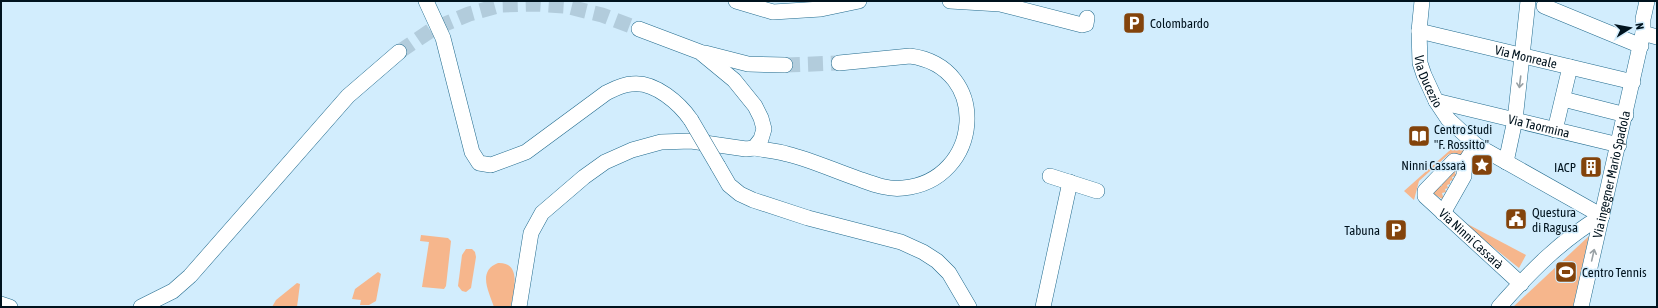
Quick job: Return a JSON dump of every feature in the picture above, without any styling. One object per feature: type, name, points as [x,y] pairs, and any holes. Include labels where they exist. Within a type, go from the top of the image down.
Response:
[{"type":"street","points":[[426,1],[443,38],[472,152],[479,163],[491,165],[526,152],[606,92],[620,86],[634,83],[646,85],[672,99],[684,110],[692,120],[729,185],[740,194],[753,200],[808,218],[901,242],[923,252],[937,261],[949,273],[969,307]]},
{"type":"street","points":[[745,3],[773,12],[787,12],[821,9],[859,1]]},
{"type":"street","points":[[950,1],[1000,4],[1082,26],[1086,24],[1087,18]]},
{"type":"street","name":"Via Ducezio","points":[[1422,1],[1418,50],[1420,63],[1436,101],[1448,119],[1476,145],[1602,216]]},
{"type":"street","points":[[1506,162],[1515,120],[1528,1]]},
{"type":"street","name":"Via ingegner Mario Spadola","points":[[1581,307],[1633,82],[1646,40],[1643,19],[1647,1]]},
{"type":"street","points":[[1544,6],[1646,40]]},
{"type":"street","points":[[639,29],[700,52],[748,64],[785,64]]},
{"type":"street","name":"Via Monreale","points":[[1419,31],[1633,82]]},
{"type":"street","points":[[141,307],[173,291],[190,276],[348,96],[399,52]]},
{"type":"street","points":[[700,52],[734,80],[755,106],[761,118],[764,129],[761,139],[754,148]]},
{"type":"street","points":[[519,307],[531,233],[542,213],[584,177],[605,162],[632,150],[661,142],[691,141],[738,148],[754,148],[787,154],[876,185],[896,189],[916,186],[928,182],[949,166],[962,147],[966,136],[968,114],[963,94],[944,70],[921,57],[910,56],[839,63]]},
{"type":"street","points":[[1555,130],[1570,68]]},
{"type":"street","points":[[1562,99],[1626,115]]},
{"type":"street","name":"Via Taormina","points":[[1436,101],[1619,144]]},
{"type":"street","name":"Via Ninni Cassarà","points":[[1476,145],[1464,164],[1464,176],[1443,213],[1521,284]]},
{"type":"street","points":[[1443,213],[1425,196],[1424,192],[1454,160],[1464,164]]},
{"type":"street","points":[[1050,176],[1097,191]]},
{"type":"street","points":[[1043,307],[1070,182]]},
{"type":"street","points":[[1498,307],[1547,258],[1585,226],[1602,216]]},
{"type":"street","points":[[1,304],[10,307]]},
{"type":"shaded area","points":[[1457,144],[1466,150],[1462,156],[1449,154],[1419,181],[1414,200],[1404,191]]},
{"type":"shaded area","points":[[1452,168],[1458,171],[1455,172],[1456,176],[1452,177],[1453,180],[1450,181],[1450,184],[1447,185],[1448,188],[1445,189],[1446,192],[1442,193],[1444,200],[1432,193],[1434,192],[1434,189],[1438,189],[1438,186],[1442,186],[1442,182],[1445,182],[1445,179],[1448,179],[1449,175],[1452,175]]},
{"type":"shaded area","points":[[1458,219],[1526,255],[1519,268]]},
{"type":"shaded area","points":[[421,235],[448,238],[451,241],[446,286],[444,289],[422,287],[429,242],[420,241]]},
{"type":"shaded area","name":"Centro Tennis","points":[[1589,236],[1573,307],[1513,307]]},
{"type":"shaded area","points":[[466,249],[472,249],[475,252],[476,257],[471,288],[466,292],[462,291],[458,286],[462,255]]},
{"type":"shaded area","points":[[498,263],[506,264],[511,267],[514,273],[515,279],[511,307],[494,307],[488,289],[486,276],[488,271]]},
{"type":"shaded area","points":[[378,272],[381,274],[376,301],[369,305],[360,305],[361,300],[352,299],[355,289]]},
{"type":"shaded area","points":[[297,283],[300,284],[297,307],[272,307],[276,300]]},
{"type":"tunnel","points":[[399,52],[433,29],[469,14],[501,5],[535,4],[565,6],[602,15],[639,29]]},
{"type":"tunnel","points":[[785,65],[839,63]]},
{"type":"place","name":"Colombardo","points":[[1134,23]]},
{"type":"place","name":"Centro Studi \"F. Rossitto\"","points":[[1419,136]]},
{"type":"place","name":"Ninni Cassarà","points":[[1482,165]]},
{"type":"place","name":"IACP","points":[[1591,167]]},
{"type":"place","name":"Questura di Ragusa","points":[[1516,219]]},
{"type":"place","name":"Tabuna","points":[[1396,230]]},
{"type":"place","name":"Centro Tennis","points":[[1566,272]]}]
